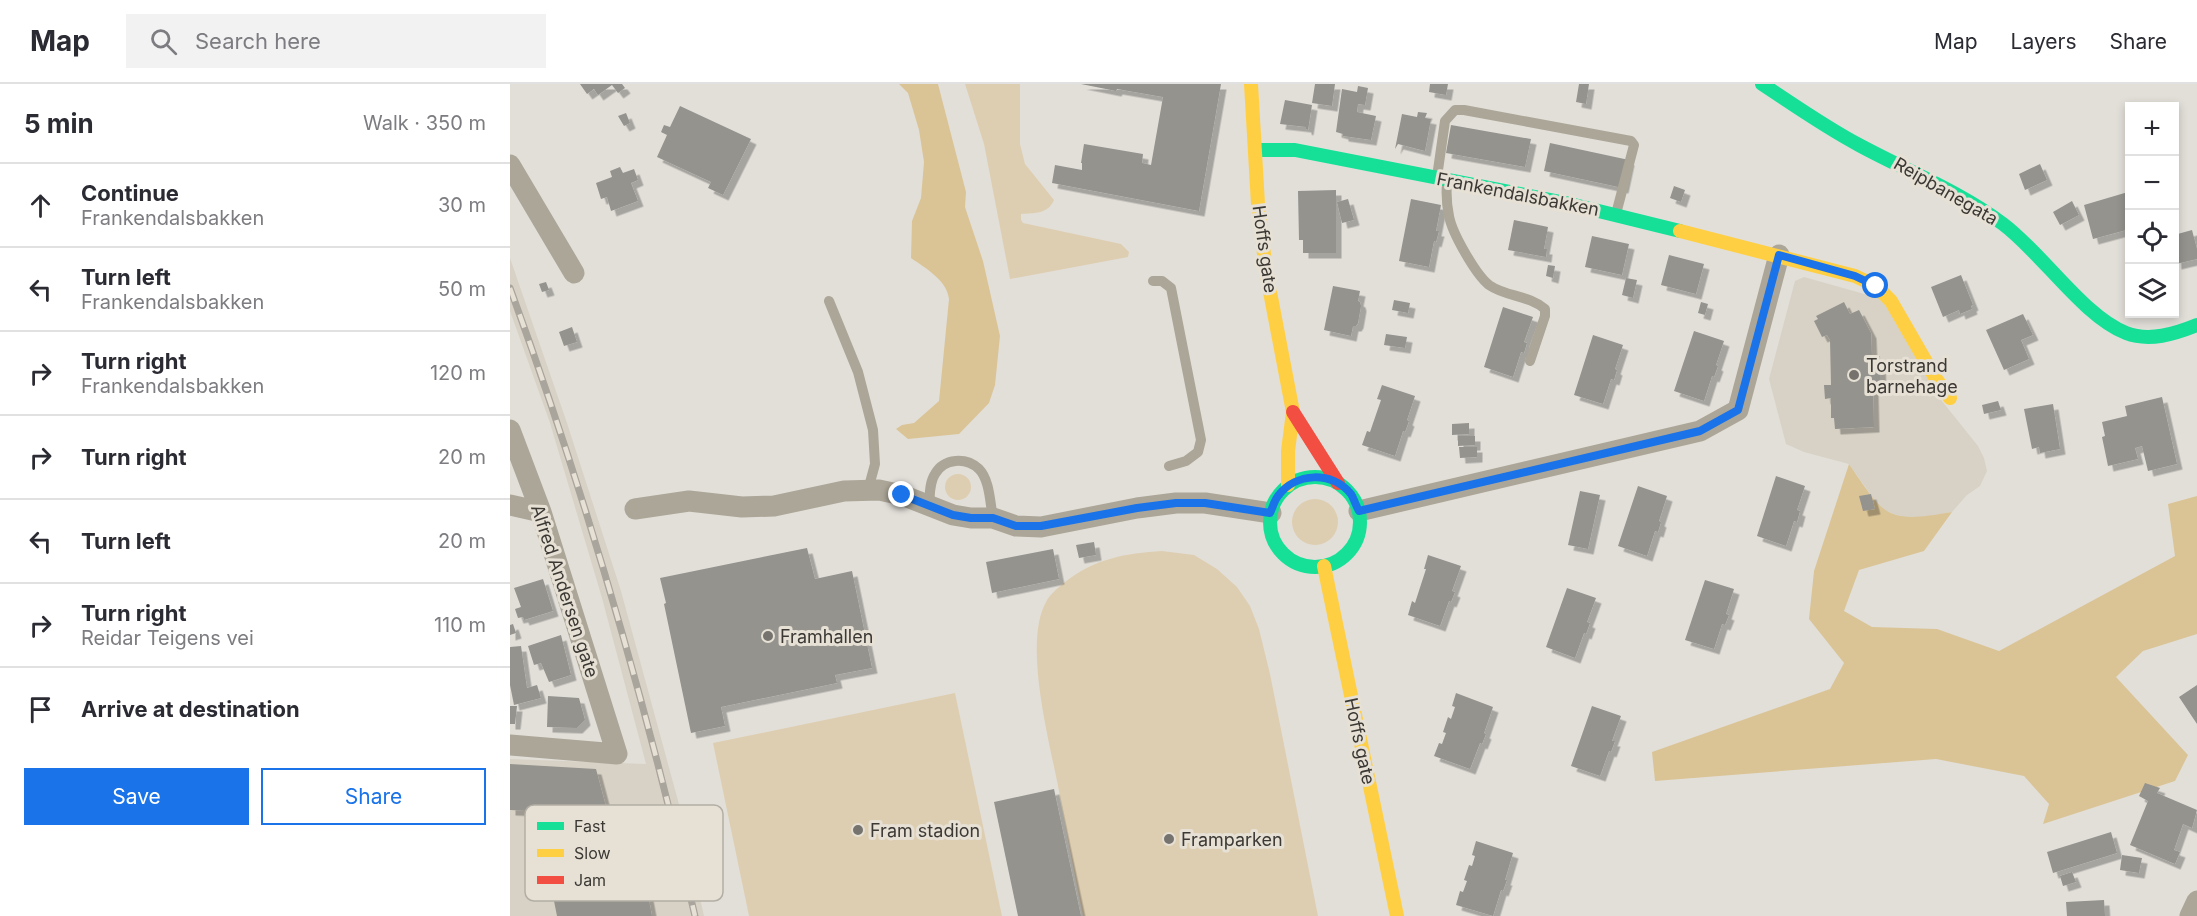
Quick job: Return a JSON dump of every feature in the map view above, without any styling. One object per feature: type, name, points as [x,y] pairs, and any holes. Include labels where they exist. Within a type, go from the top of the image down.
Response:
[{"type":"main road","name":"Hoffs gate","points":[[1251,84],[1258,204],[1266,271],[1293,412],[1288,452],[1288,485]]},
{"type":"main road","name":"Reipbanegata","points":[[1762,84],[1835,132],[1949,188],[1993,214],[2027,243],[2103,320],[2127,333],[2149,336],[2180,333],[2197,325]]},
{"type":"main road","name":"Frankendalsbakken","points":[[1254,150],[1295,150],[1616,214],[1855,276],[1876,286],[1891,301],[1936,379],[1950,398]]},
{"type":"main road","name":"Hoffs gate","points":[[1293,412],[1338,483]]},
{"type":"main road","points":[[1322,477],[1338,483],[1352,495],[1359,511],[1359,529],[1353,546],[1341,558],[1324,566],[1307,566],[1290,560],[1278,547],[1271,531],[1270,513],[1277,497],[1288,485],[1304,478],[1322,477]]},
{"type":"main road","name":"Hoffs gate","points":[[1324,566],[1397,916]]},
{"type":"street","points":[[510,165],[574,273]]},
{"type":"street","points":[[1359,511],[1700,431],[1738,410],[1779,255]]},
{"type":"street","name":"Alfred Andersen gate","points":[[510,430],[541,512],[617,754],[510,745]]},
{"type":"street","points":[[635,509],[688,501],[742,507],[774,506],[844,490],[879,490],[902,495],[953,515],[993,518],[1016,526],[1041,526],[1176,503],[1205,503],[1270,513]]},
{"type":"street","points":[[510,505],[541,512]]},
{"type":"street","points":[[2190,916],[2197,900]]},
{"type":"lane","points":[[1530,361],[1545,316],[1545,309],[1537,302],[1489,285],[1468,259],[1449,218],[1446,191],[1442,179],[1445,121],[1455,110],[1464,110],[1630,141],[1634,146],[1616,214]]},
{"type":"lane","points":[[1153,281],[1162,281],[1172,288],[1201,440],[1198,452],[1186,461],[1169,466]]},
{"type":"lane","points":[[829,301],[858,372],[873,430],[875,464],[868,490]]},
{"type":"lane","points":[[929,506],[935,473],[944,464],[955,460],[968,462],[980,470],[986,483],[993,518]]},
{"type":"shaded area","points":[[899,84],[938,84],[966,192],[965,207],[983,261],[1000,336],[995,385],[989,403],[959,434],[908,439],[896,429],[902,425],[914,423],[939,401],[949,299],[940,280],[911,258],[912,221],[921,198],[924,162],[919,130],[908,93]]},
{"type":"shaded area","points":[[965,84],[1020,84],[1020,144],[1025,164],[1054,200],[1045,210],[1021,214],[1023,223],[1121,244],[1129,252],[1128,257],[1010,279],[984,144]]},
{"type":"shaded area","points":[[510,258],[567,423],[621,591],[679,805],[525,805],[525,901],[701,901],[704,916],[510,916],[510,759],[646,764],[602,598],[550,423],[510,311]]},
{"type":"shaded area","points":[[1804,277],[1882,299],[1942,401],[1978,446],[1987,471],[1980,486],[1967,495],[1952,512],[1925,517],[1900,517],[1880,508],[1849,464],[1804,452],[1786,444],[1769,379],[1795,281]]},
{"type":"shaded area","points":[[1849,464],[1871,495],[1889,512],[1899,516],[1913,517],[1952,512],[1924,551],[1859,570],[1844,611],[1872,627],[1937,629],[1999,651],[2175,556],[2168,504],[2197,496],[2197,634],[2143,651],[2116,677],[2188,755],[2175,781],[2043,824],[2049,804],[2024,776],[1936,759],[1655,781],[1652,752],[1830,689],[1844,663],[1809,619],[1814,571]]},
{"type":"shaded area","points":[[958,474],[967,478],[971,487],[967,496],[958,500],[949,496],[945,487],[949,478]]},
{"type":"shaded area","points":[[1315,499],[1331,506],[1338,522],[1331,538],[1315,545],[1299,538],[1292,522],[1299,506]]},
{"type":"shaded area","points":[[1162,551],[1194,555],[1217,569],[1237,587],[1250,606],[1259,629],[1270,674],[1318,916],[1083,916],[1040,692],[1037,642],[1040,620],[1046,602],[1052,594],[1076,574],[1111,559],[1136,553]]},
{"type":"shaded area","name":"Fram stadion","points":[[955,693],[1002,916],[749,916],[713,743]]},
{"type":"building","points":[[580,84],[622,84],[625,88],[618,93],[612,85],[598,95],[594,89],[587,94]]},
{"type":"building","points":[[1081,84],[1221,84],[1199,211],[1052,183],[1055,165],[1082,170],[1084,144],[1143,154],[1142,163],[1151,165],[1163,97]]},
{"type":"building","points":[[1315,84],[1335,84],[1332,106],[1312,103]]},
{"type":"building","points":[[1430,84],[1448,84],[1446,95],[1429,92]]},
{"type":"building","points":[[1579,84],[1589,84],[1586,104],[1576,102]]},
{"type":"building","points":[[1358,86],[1368,88],[1365,105],[1358,104],[1357,112],[1376,116],[1371,140],[1343,136],[1336,132],[1342,89],[1357,92]]},
{"type":"building","points":[[1285,100],[1312,105],[1308,130],[1306,127],[1280,124]]},
{"type":"building","points":[[680,106],[751,139],[723,195],[708,188],[711,182],[657,157],[667,135],[661,132],[664,125],[670,127]]},
{"type":"building","points":[[1418,112],[1427,113],[1425,118],[1431,119],[1425,151],[1398,144],[1395,149],[1402,114],[1417,117]]},
{"type":"building","points":[[626,113],[630,123],[624,126],[618,116]]},
{"type":"building","points":[[1451,125],[1531,139],[1525,167],[1446,153]]},
{"type":"building","points":[[1550,143],[1629,160],[1623,188],[1544,171]]},
{"type":"building","points":[[2040,164],[2047,180],[2025,190],[2019,174]]},
{"type":"building","points":[[620,167],[623,173],[634,169],[638,180],[631,183],[638,201],[611,211],[607,197],[601,199],[596,183],[612,177],[610,171]]},
{"type":"building","points":[[1674,186],[1685,190],[1681,202],[1670,198]]},
{"type":"building","points":[[1336,190],[1336,253],[1303,253],[1303,240],[1299,240],[1298,191]]},
{"type":"building","points":[[2125,193],[2125,230],[2093,239],[2084,205]]},
{"type":"building","points":[[1348,199],[1354,220],[1342,223],[1337,202]]},
{"type":"building","points":[[1411,199],[1441,205],[1436,231],[1439,231],[1436,242],[1434,241],[1429,267],[1399,261]]},
{"type":"building","points":[[2072,201],[2079,215],[2060,225],[2053,212]]},
{"type":"building","points":[[1514,220],[1548,227],[1544,249],[1547,249],[1546,257],[1508,250]]},
{"type":"building","points":[[2192,230],[2197,259],[2179,263],[2179,234]]},
{"type":"building","points":[[1592,236],[1629,244],[1622,275],[1585,267]]},
{"type":"building","points":[[1669,255],[1704,264],[1696,294],[1661,285]]},
{"type":"building","points":[[1548,265],[1555,266],[1553,278],[1546,276]]},
{"type":"building","points":[[1961,275],[1973,305],[1972,309],[1960,314],[1959,310],[1943,317],[1931,287]]},
{"type":"building","points":[[1626,278],[1637,280],[1633,298],[1622,295]]},
{"type":"building","points":[[546,282],[549,290],[542,292],[539,284]]},
{"type":"building","points":[[1333,286],[1360,291],[1358,301],[1361,306],[1358,323],[1353,326],[1351,336],[1324,330]]},
{"type":"building","points":[[1394,300],[1410,303],[1408,313],[1392,310]]},
{"type":"building","points":[[1701,302],[1708,304],[1705,315],[1698,313]]},
{"type":"building","points":[[1844,302],[1850,314],[1859,310],[1871,333],[1872,357],[1880,356],[1881,386],[1873,387],[1874,427],[1835,429],[1834,418],[1831,418],[1831,398],[1825,399],[1824,385],[1831,385],[1830,340],[1827,335],[1822,337],[1814,321],[1818,319],[1816,316]]},
{"type":"building","points":[[1503,307],[1533,317],[1524,342],[1527,343],[1524,353],[1521,352],[1513,377],[1484,367]]},
{"type":"building","points":[[2023,314],[2033,335],[2021,340],[2029,359],[2004,370],[1986,330]]},
{"type":"building","points":[[572,327],[577,342],[564,346],[559,332]]},
{"type":"building","points":[[1694,331],[1724,341],[1716,365],[1718,366],[1714,377],[1712,376],[1704,401],[1674,391]]},
{"type":"building","points":[[1386,334],[1407,337],[1405,348],[1384,345]]},
{"type":"building","points":[[1593,335],[1623,345],[1614,380],[1611,379],[1603,404],[1574,395]]},
{"type":"building","points":[[1382,385],[1415,396],[1407,420],[1409,421],[1405,432],[1403,431],[1395,456],[1362,445],[1367,431],[1370,432],[1381,400],[1377,399]]},
{"type":"building","points":[[2162,397],[2177,464],[2148,471],[2142,446],[2135,448],[2138,459],[2108,466],[2102,437],[2105,436],[2102,422],[2127,416],[2125,406]]},
{"type":"building","points":[[1998,401],[2001,410],[1984,414],[1982,405]]},
{"type":"building","points":[[2053,404],[2060,449],[2040,453],[2039,447],[2032,449],[2024,409]]},
{"type":"building","points":[[1469,423],[1469,434],[1452,435],[1452,424]]},
{"type":"building","points":[[1458,436],[1475,436],[1475,445],[1458,446]]},
{"type":"building","points":[[1459,447],[1477,447],[1477,457],[1460,458]]},
{"type":"building","points":[[1776,476],[1805,486],[1797,510],[1800,511],[1797,522],[1794,521],[1786,546],[1757,536]]},
{"type":"building","points":[[1638,486],[1667,496],[1658,532],[1655,531],[1647,556],[1618,546]]},
{"type":"building","points":[[1580,491],[1600,495],[1588,549],[1568,545]]},
{"type":"building","points":[[1871,494],[1875,509],[1863,511],[1859,496]]},
{"type":"building","points":[[1094,542],[1096,555],[1079,558],[1076,545]]},
{"type":"building","name":"Framhallen","points":[[807,548],[815,579],[852,571],[872,668],[835,675],[837,683],[721,707],[725,726],[691,733],[660,578]]},
{"type":"building","points":[[1053,549],[1059,579],[992,593],[986,562]]},
{"type":"building","points":[[1428,555],[1461,566],[1452,591],[1455,592],[1451,602],[1449,601],[1440,626],[1408,615],[1412,601],[1415,603]]},
{"type":"building","points":[[543,579],[553,611],[524,620],[523,617],[518,618],[515,609],[521,607],[514,588]]},
{"type":"building","points":[[1705,580],[1734,589],[1726,614],[1729,615],[1725,625],[1722,624],[1714,649],[1685,640]]},
{"type":"building","points":[[1567,588],[1596,598],[1587,622],[1590,623],[1575,658],[1546,647]]},
{"type":"building","points":[[513,624],[516,633],[510,635],[510,625]]},
{"type":"building","points":[[561,635],[571,675],[549,682],[541,663],[534,665],[528,646]]},
{"type":"building","points":[[521,646],[527,688],[537,685],[541,698],[514,705],[510,685],[510,647]]},
{"type":"building","points":[[2197,685],[2197,724],[2179,697]]},
{"type":"building","points":[[1456,693],[1493,707],[1484,733],[1486,734],[1470,769],[1434,756],[1446,733],[1443,732],[1448,717],[1451,719]]},
{"type":"building","points":[[548,696],[579,698],[585,720],[577,728],[547,727]]},
{"type":"building","points":[[510,706],[517,706],[515,724],[510,724]]},
{"type":"building","points":[[1592,706],[1621,716],[1612,741],[1615,741],[1600,776],[1571,766]]},
{"type":"building","points":[[510,764],[596,769],[606,805],[525,805],[525,811],[510,810]]},
{"type":"building","points":[[2145,783],[2160,788],[2157,793],[2197,810],[2192,828],[2183,824],[2174,850],[2180,852],[2175,864],[2130,845],[2148,801],[2139,796]]},
{"type":"building","points":[[1054,789],[1081,916],[1018,916],[994,802]]},
{"type":"building","points":[[2111,832],[2117,853],[2053,873],[2047,852]]},
{"type":"building","points":[[1476,841],[1513,853],[1505,880],[1507,880],[1503,891],[1501,890],[1493,916],[1456,905],[1460,891],[1463,892],[1467,881],[1464,880],[1469,865],[1472,866]]},
{"type":"building","points":[[2122,855],[2142,858],[2139,873],[2120,870]]},
{"type":"building","points":[[2072,872],[2076,882],[2063,886],[2060,876]]},
{"type":"building","points":[[2104,900],[2105,916],[2067,916],[2066,902]]},
{"type":"building","points":[[554,901],[649,901],[652,916],[557,916]]},
{"type":"railway","points":[[510,288],[589,521],[635,678],[668,805]]},
{"type":"railway","points":[[691,901],[695,916]]},
{"type":"traffic: fast","points":[[1762,84],[1846,138],[1951,191],[1986,212],[2018,236],[2079,299],[2110,325],[2126,333],[2144,337],[2171,334],[2197,325]]},
{"type":"traffic: fast","points":[[1255,150],[1295,150],[1566,203],[1680,231]]},
{"type":"traffic: fast","points":[[1315,477],[1340,485],[1352,497],[1360,522],[1352,547],[1340,559],[1315,567],[1290,559],[1278,547],[1270,522],[1278,497],[1290,485],[1315,477]]},
{"type":"traffic: slow","points":[[1251,84],[1258,204],[1266,271],[1293,412],[1288,451],[1288,485]]},
{"type":"traffic: slow","points":[[1680,231],[1855,276],[1876,286],[1891,301],[1936,379],[1950,398]]},
{"type":"traffic: slow","points":[[1324,566],[1397,916]]},
{"type":"traffic: jam","points":[[1293,412],[1338,483]]},
{"type":"place","name":"Torstrand barnehage","points":[[1854,375]]},
{"type":"place","name":"Framhallen","points":[[768,636]]},
{"type":"place","name":"Fram stadion","points":[[858,830]]},
{"type":"place","name":"Framparken","points":[[1169,839]]},
{"type":"route","points":[[902,495],[953,515],[993,518],[1016,526],[1041,526],[1176,503],[1205,503],[1270,513],[1277,497],[1288,485],[1304,478],[1322,477],[1338,483],[1352,495],[1359,511],[1700,431],[1738,410],[1779,255],[1855,276],[1876,286]]}]
